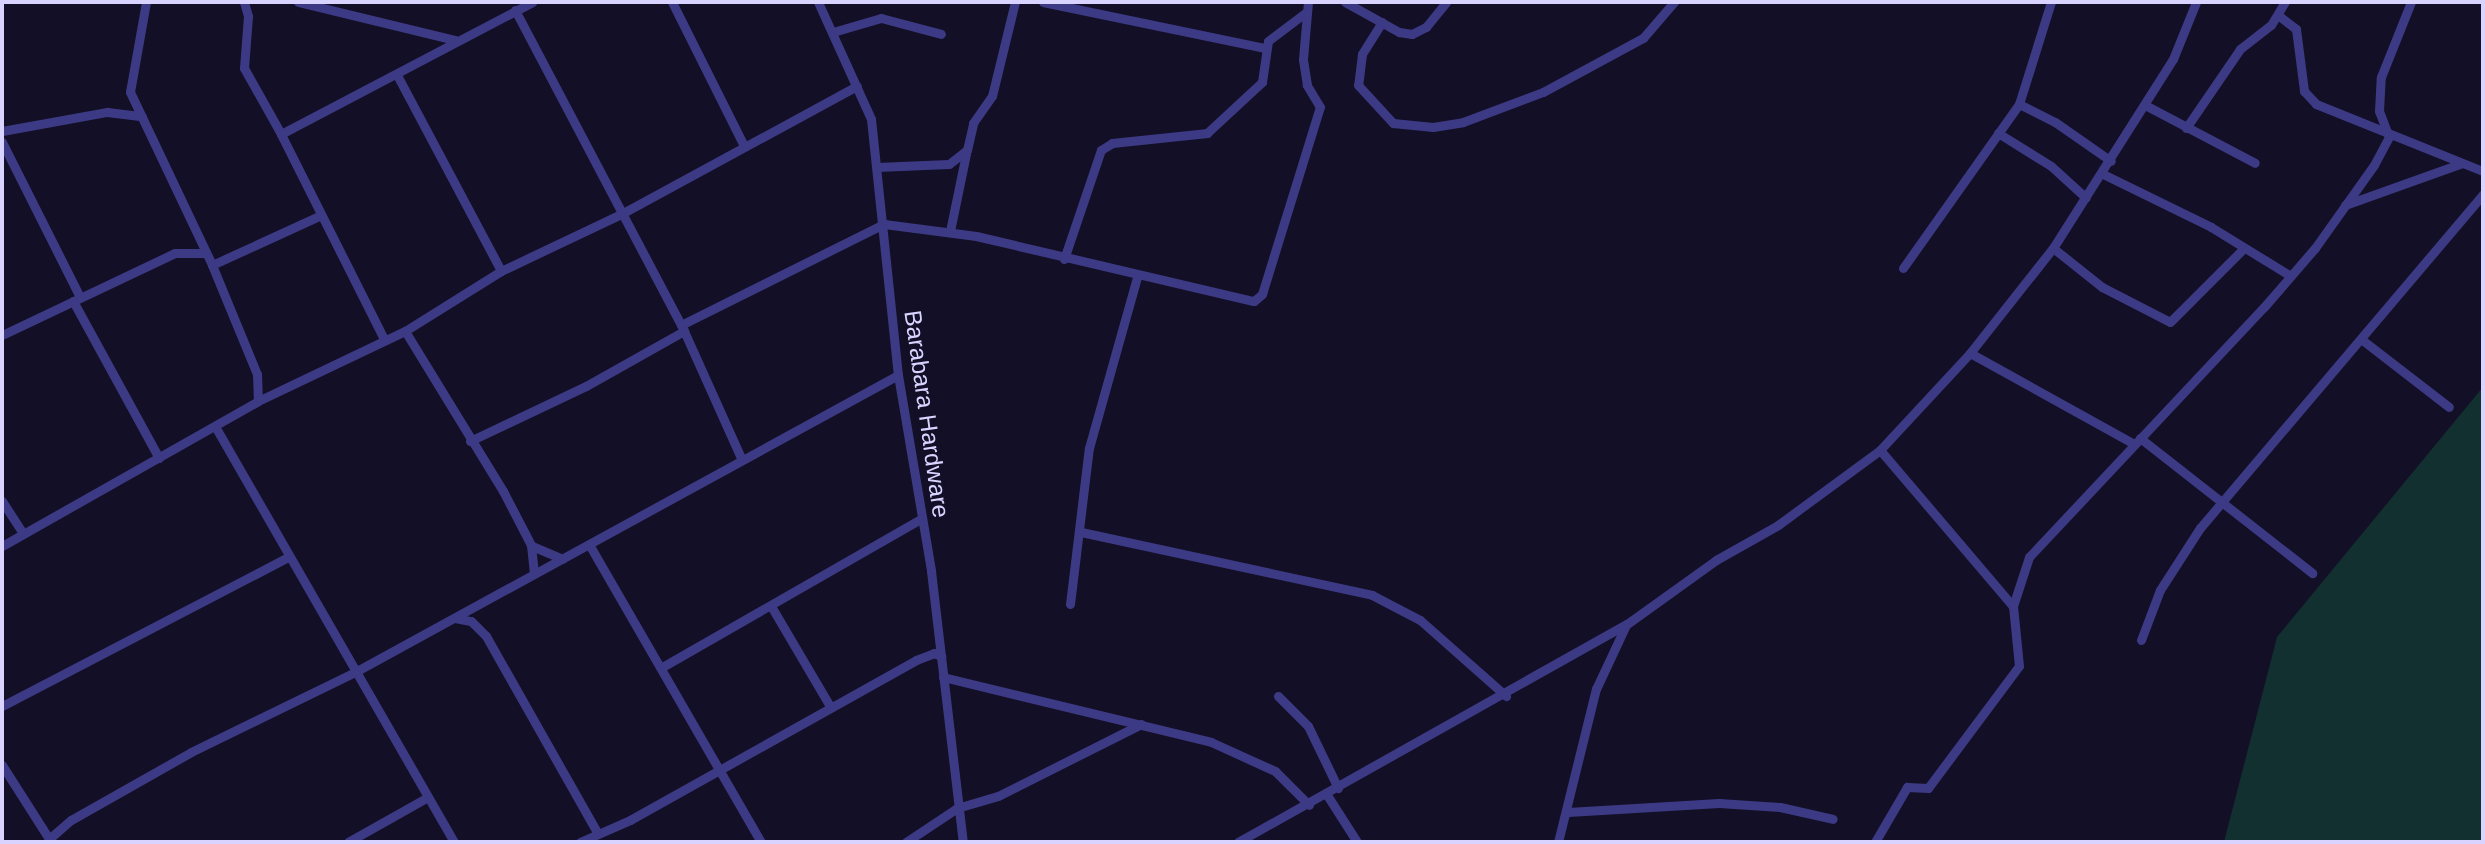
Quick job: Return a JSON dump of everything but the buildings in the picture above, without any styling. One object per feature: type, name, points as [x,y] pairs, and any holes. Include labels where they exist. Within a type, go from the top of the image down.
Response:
[{"type":"street","points":[[146,2],[129,86],[212,265],[257,374],[258,401]]},
{"type":"street","points":[[244,2],[248,16],[244,68],[281,134],[319,216],[384,339]]},
{"type":"street","points":[[298,2],[455,40]]},
{"type":"street","points":[[281,134],[532,2]]},
{"type":"street","points":[[672,2],[743,144]]},
{"type":"street","name":"Barabara Hardware","points":[[818,2],[871,119],[898,375],[941,656],[963,842]]},
{"type":"street","points":[[950,231],[973,123],[992,96],[1015,2]]},
{"type":"street","points":[[1043,2],[1265,48]]},
{"type":"street","points":[[470,441],[586,386],[682,328],[884,224],[950,231],[1248,302],[1262,294],[1320,107],[1304,68],[1308,2]]},
{"type":"street","points":[[1345,2],[1399,32],[1419,32],[1446,2]]},
{"type":"street","points":[[1382,22],[1362,54],[1358,85],[1393,123],[1433,127],[1463,122],[1543,92],[1643,38],[1674,2]]},
{"type":"street","points":[[1903,268],[2019,104],[2051,2]]},
{"type":"street","points":[[1238,842],[1506,696],[1627,624],[1716,560],[1778,525],[1880,450],[1970,353],[2053,248],[2103,174],[2173,59],[2196,2]]},
{"type":"street","points":[[2186,128],[2240,49],[2278,15],[2285,2]]},
{"type":"street","points":[[2389,137],[2379,111],[2381,77],[2411,2]]},
{"type":"street","points":[[515,10],[682,328],[742,460]]},
{"type":"street","points":[[1064,259],[1101,150],[1112,143],[1207,133],[1260,84],[1265,48],[1270,38],[1305,13]]},
{"type":"street","points":[[2278,15],[2296,29],[2309,98],[2389,137],[2483,171]]},
{"type":"street","points":[[833,32],[881,18],[941,34]]},
{"type":"street","points":[[397,75],[501,271]]},
{"type":"street","points":[[2,546],[216,428],[258,401],[405,331],[501,271],[623,213],[743,144],[857,86]]},
{"type":"street","points":[[2019,104],[2055,122],[2111,161]]},
{"type":"street","points":[[2145,105],[2255,163]]},
{"type":"street","points":[[2,131],[107,112],[142,116]]},
{"type":"street","points":[[1998,133],[2051,166],[2086,198]]},
{"type":"street","points":[[1875,842],[1907,787],[1928,788],[2019,666],[2013,606],[2029,557],[2289,275],[2345,205],[2389,137]]},
{"type":"street","points":[[2,142],[77,299],[159,458]]},
{"type":"street","points":[[877,167],[949,164],[967,150]]},
{"type":"street","points":[[2345,205],[2463,163]]},
{"type":"street","points":[[2103,174],[2211,227],[2289,275]]},
{"type":"street","points":[[2141,640],[2170,571],[2223,500],[2483,194]]},
{"type":"street","points":[[212,265],[319,216]]},
{"type":"street","points":[[2053,248],[2102,287],[2170,322],[2243,249]]},
{"type":"street","points":[[2,335],[175,253],[206,253]]},
{"type":"street","points":[[1070,604],[1089,448],[1137,277]]},
{"type":"street","points":[[405,331],[531,545],[534,573]]},
{"type":"street","points":[[2361,339],[2449,407]]},
{"type":"street","points":[[1970,353],[2137,441],[2223,500],[2312,573]]},
{"type":"street","points":[[2,765],[50,840],[71,820],[191,752],[355,672],[898,375]]},
{"type":"street","points":[[216,428],[454,842]]},
{"type":"street","points":[[1880,450],[2013,606]]},
{"type":"street","points":[[2,501],[23,533]]},
{"type":"street","points":[[664,666],[921,519]]},
{"type":"street","points":[[1081,532],[1372,595],[1420,620],[1506,696]]},
{"type":"street","points":[[531,545],[562,559]]},
{"type":"street","points":[[590,546],[664,666],[716,769],[761,842]]},
{"type":"street","points":[[2,706],[288,557]]},
{"type":"street","points":[[484,602],[479,626],[597,832]]},
{"type":"street","points":[[771,606],[831,708]]},
{"type":"street","points":[[455,618],[479,626]]},
{"type":"street","points":[[1558,842],[1568,812],[1596,689],[1627,624]]},
{"type":"street","points":[[580,842],[630,820],[716,769],[927,655],[941,656]]},
{"type":"street","points":[[943,677],[1141,724],[1254,759],[1309,805]]},
{"type":"street","points":[[1278,696],[1308,726],[1338,788]]},
{"type":"street","points":[[906,842],[957,808],[1010,790],[1141,724]]},
{"type":"street","points":[[1327,795],[1357,842]]},
{"type":"street","points":[[348,842],[426,798]]},
{"type":"street","points":[[1568,812],[1719,803],[1780,807],[1833,819]]},
{"type":"green space","points":[[2483,387],[2483,842],[2224,842],[2277,637]]}]
